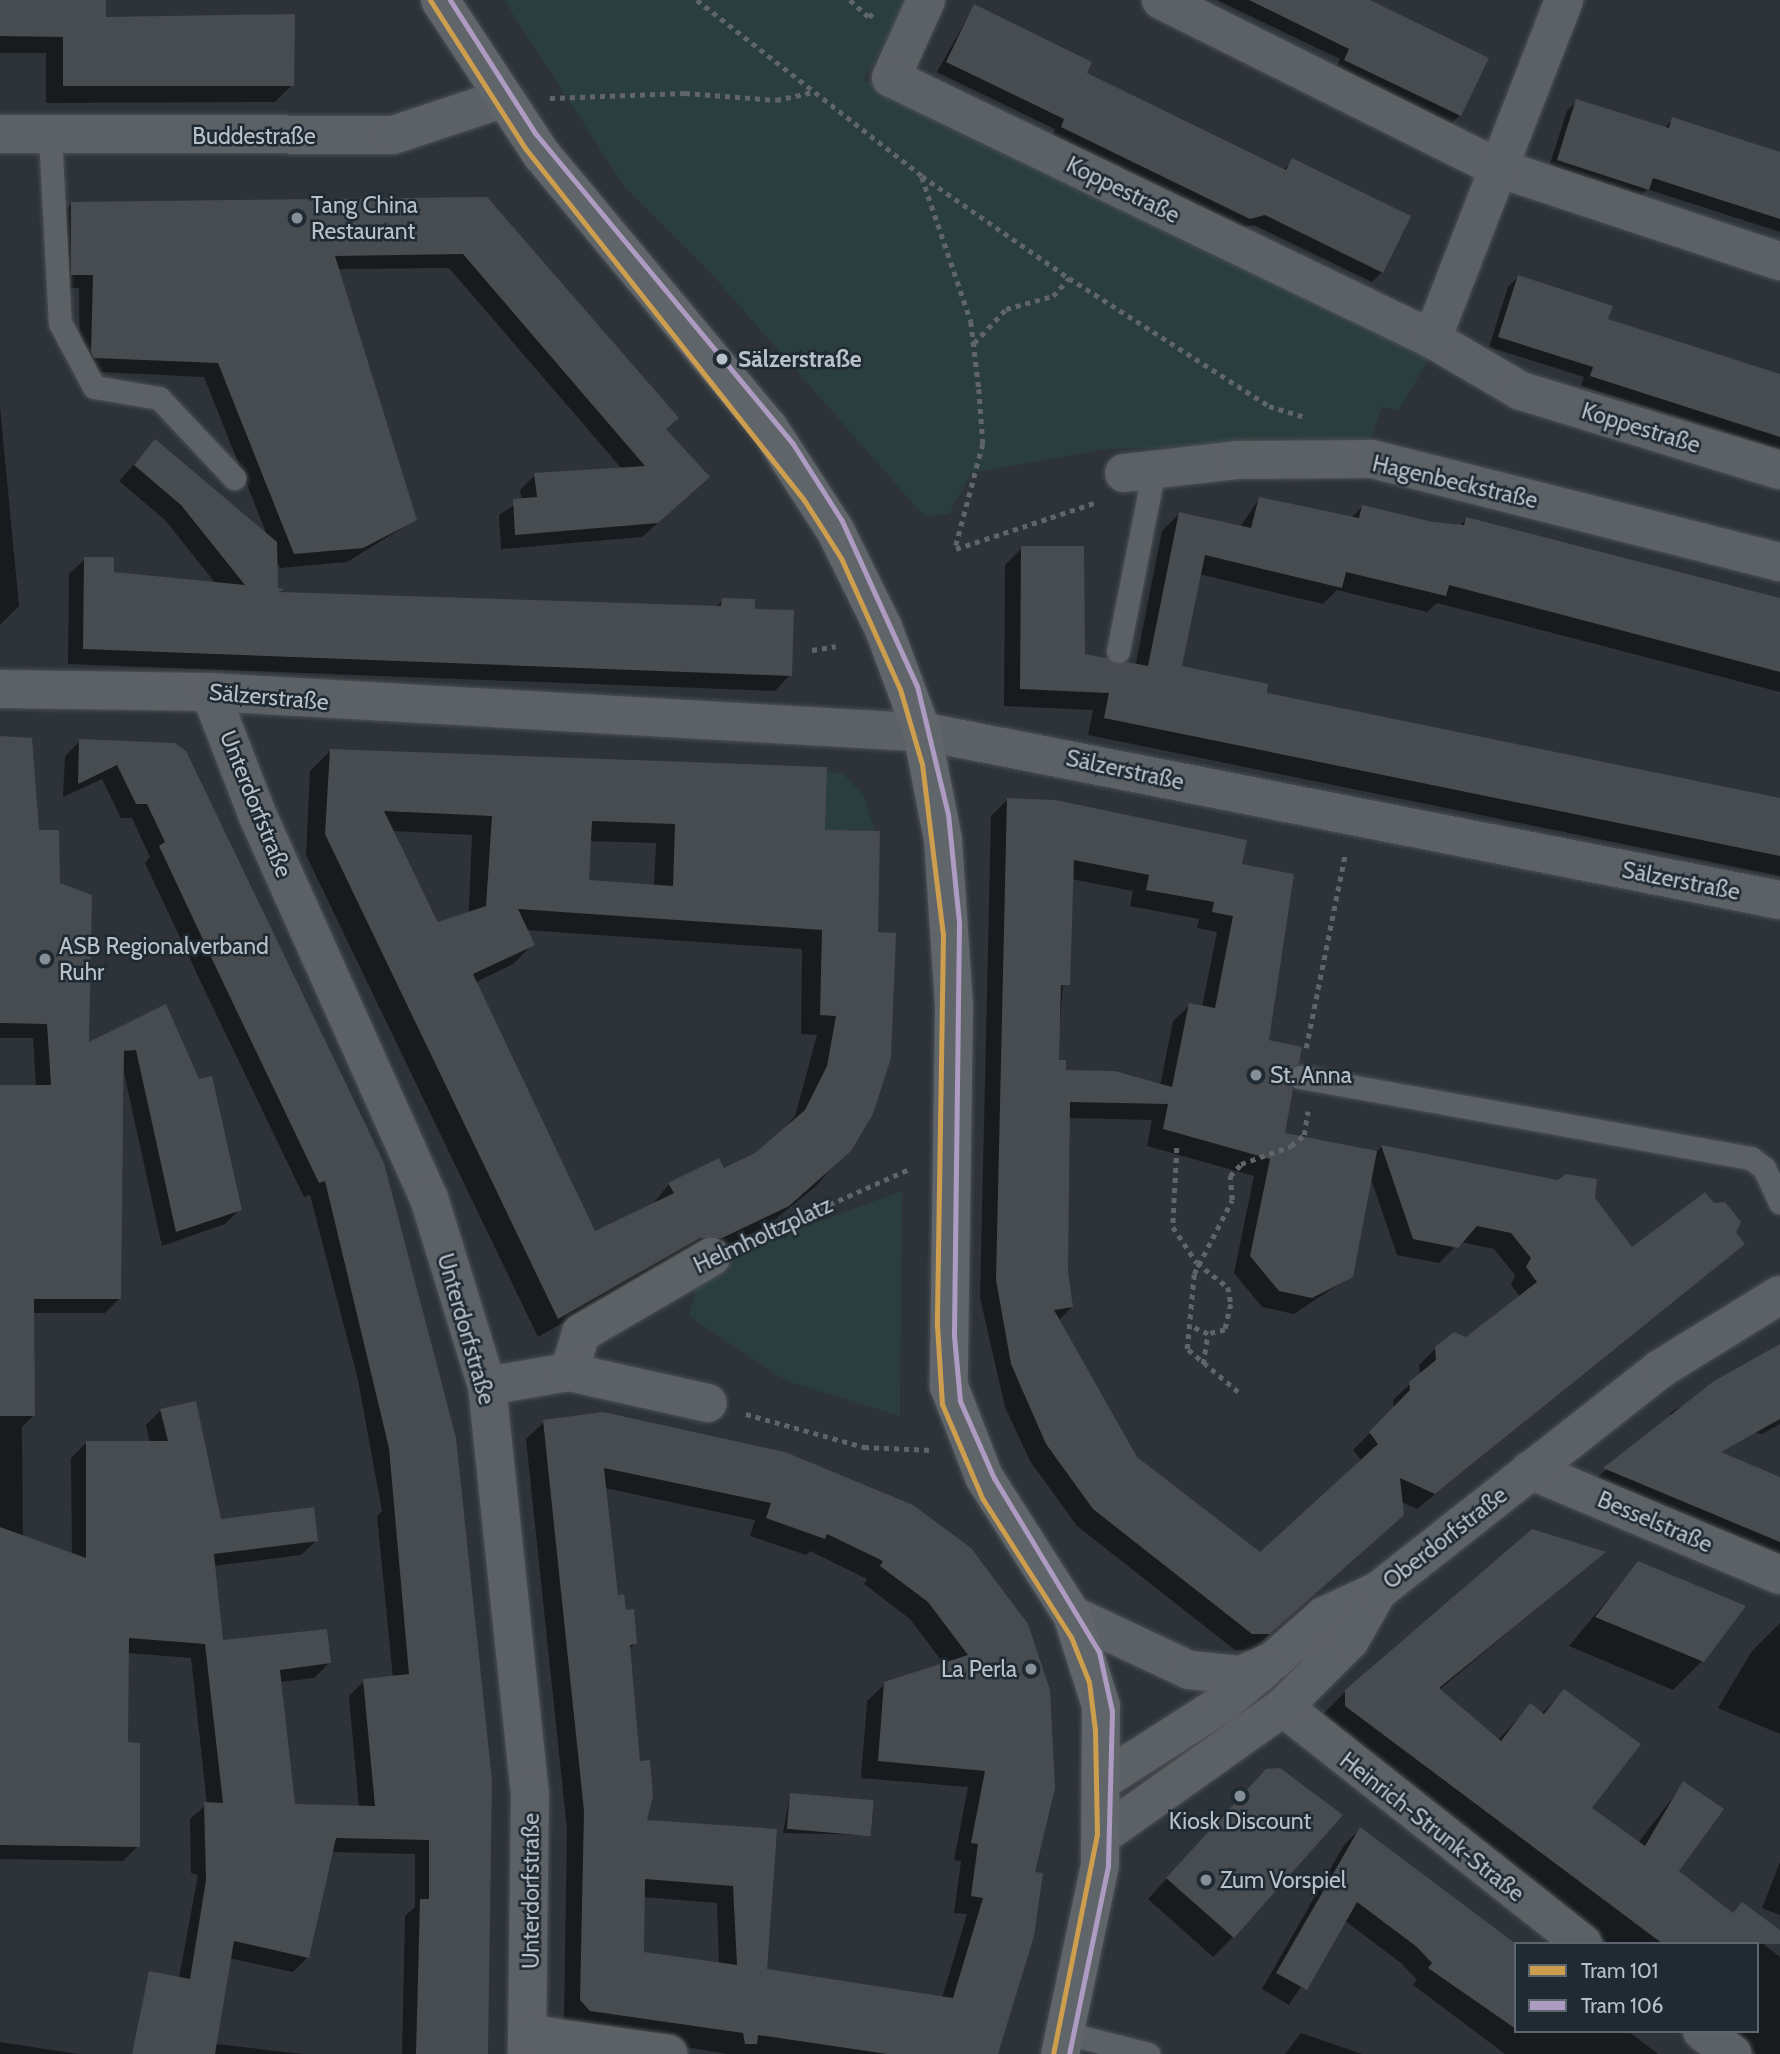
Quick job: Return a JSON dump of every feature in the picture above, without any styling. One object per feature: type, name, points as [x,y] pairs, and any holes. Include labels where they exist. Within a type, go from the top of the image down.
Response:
[{"type":"main road","points":[[440,0],[502,99],[573,195],[769,428],[835,530],[883,626],[922,732],[950,921],[946,1346],[949,1386],[966,1441],[1072,1615],[1098,1689],[1105,1779],[1103,1835],[1063,2044]]},
{"type":"street","name":"Koppestraße","points":[[926,0],[891,78],[1432,339],[1521,391],[1780,470]]},
{"type":"street","points":[[1161,0],[1498,168],[1780,261]]},
{"type":"street","points":[[1432,339],[1564,0]]},
{"type":"street","name":"Buddestraße","points":[[0,134],[393,135],[502,99]]},
{"type":"street","name":"Hagenbeckstraße","points":[[1139,471],[1237,460],[1372,459],[1780,562]]},
{"type":"street","name":"Sälzerstraße","points":[[0,689],[210,692],[922,732],[1038,750],[1352,819],[1780,900]]},
{"type":"street","name":"Unterdorfstraße","points":[[210,692],[257,814],[429,1198],[486,1386],[530,1793],[528,2044]]},
{"type":"street","name":"Helmholtzplatz","points":[[569,1372],[581,1333],[710,1257]]},
{"type":"street","name":"Oberdorfstraße","points":[[1103,1835],[1283,1707],[1350,1640],[1378,1591],[1531,1470],[1716,1330],[1780,1295]]},
{"type":"street","points":[[486,1386],[569,1372],[708,1403]]},
{"type":"street","name":"Besselstraße","points":[[1531,1470],[1780,1575]]},
{"type":"street","points":[[1105,1779],[1222,1704],[1324,1616],[1378,1591]]},
{"type":"street","points":[[1072,1615],[1189,1670],[1241,1675],[1273,1660]]},
{"type":"street","name":"Heinrich-Strunk-Straße","points":[[1283,1707],[1580,1942]]},
{"type":"street","points":[[1705,2033],[1732,2054]]},
{"type":"street","points":[[528,2044],[669,2054]]},
{"type":"lane","points":[[50,135],[60,323],[94,387],[159,398],[234,478]]},
{"type":"lane","points":[[1118,651],[1139,471]]},
{"type":"lane","points":[[1307,1078],[1630,1130],[1751,1158],[1764,1168],[1780,1202]]},
{"type":"lane","points":[[1063,2044],[1148,2054]]},
{"type":"path","points":[[850,0],[869,17],[887,0]]},
{"type":"path","points":[[699,1],[811,93],[922,176],[1069,278],[1269,406],[1319,422]]},
{"type":"path","points":[[502,99],[685,93],[776,100],[811,93]]},
{"type":"path","points":[[922,176],[974,344],[983,444],[955,549],[1124,495],[1139,471]]},
{"type":"path","points":[[974,344],[1006,309],[1053,296],[1069,278]]},
{"type":"path","points":[[812,650],[836,646]]},
{"type":"path","points":[[1238,1392],[1203,1364],[1186,1343],[1192,1328],[1197,1263],[1229,1209],[1230,1176],[1241,1164],[1273,1155],[1304,1135],[1307,1078],[1352,819]]},
{"type":"path","points":[[1177,1148],[1173,1227],[1197,1263],[1228,1287],[1231,1304],[1225,1330],[1208,1334],[1192,1328]]},
{"type":"path","name":"Helmholtzplatz","points":[[710,1257],[948,1151]]},
{"type":"path","points":[[1203,1364],[1208,1334]]},
{"type":"path","points":[[708,1403],[864,1447],[920,1453],[966,1441]]},
{"type":"shaded area","points":[[504,0],[908,0],[864,80],[1431,355],[1399,410],[1382,407],[1370,439],[1357,444],[1107,449],[971,473],[949,514],[924,516],[708,270],[624,186]]},
{"type":"shaded area","points":[[821,771],[843,774],[864,796],[875,833],[817,833]]},
{"type":"shaded area","points":[[902,1191],[900,1416],[787,1381],[689,1316],[702,1265]]},
{"type":"building","points":[[0,0],[106,0],[106,17],[295,14],[294,86],[63,86],[63,37],[0,36]]},
{"type":"building","points":[[1249,0],[1370,0],[1489,58],[1461,116],[1344,60],[1349,49]]},
{"type":"building","points":[[974,4],[1092,62],[1087,73],[1253,154],[1286,170],[1292,158],[1411,216],[1383,273],[1265,215],[1250,219],[1061,127],[1064,119],[946,62]]},
{"type":"building","points":[[1576,99],[1669,128],[1672,117],[1780,152],[1780,219],[1653,178],[1649,190],[1557,160]]},
{"type":"building","points":[[487,197],[679,418],[666,429],[710,477],[658,523],[515,535],[513,499],[537,497],[534,473],[645,466],[463,254],[335,256],[417,520],[363,548],[294,554],[218,363],[94,358],[91,352],[93,275],[71,275],[71,202]]},
{"type":"building","points":[[1518,275],[1613,306],[1608,319],[1780,374],[1780,437],[1590,376],[1593,367],[1498,337]]},
{"type":"building","points":[[155,439],[277,542],[278,588],[284,589],[279,592],[721,606],[722,598],[755,599],[755,609],[794,610],[792,676],[83,649],[84,557],[114,557],[114,572],[245,585],[181,505],[134,465]]},
{"type":"building","points":[[1259,497],[1359,518],[1362,505],[1433,522],[1464,525],[1466,517],[1780,598],[1780,672],[1449,585],[1446,596],[1346,572],[1342,588],[1205,555],[1182,666],[1268,684],[1267,693],[1780,798],[1780,856],[1104,718],[1109,693],[1020,689],[1021,546],[1084,546],[1085,654],[1148,666],[1179,512],[1251,528]]},
{"type":"building","points":[[0,736],[32,738],[39,830],[59,830],[60,883],[92,895],[89,1042],[166,1004],[199,1079],[212,1076],[242,1210],[176,1232],[136,1050],[124,1051],[121,1299],[34,1299],[35,1416],[0,1416],[0,1085],[51,1085],[47,1024],[0,1023]]},
{"type":"building","points":[[79,739],[175,743],[186,751],[384,1163],[456,1438],[492,1780],[488,2054],[416,2054],[420,1899],[429,1899],[429,1840],[336,1838],[309,1958],[234,1941],[215,2054],[132,2054],[149,1971],[190,1979],[206,1880],[204,1802],[223,1803],[205,1644],[129,1638],[128,1742],[140,1743],[140,1847],[0,1845],[0,1527],[86,1558],[86,1441],[168,1441],[160,1409],[196,1401],[221,1519],[314,1507],[318,1541],[214,1554],[223,1640],[327,1629],[331,1663],[280,1670],[295,1804],[375,1806],[363,1679],[409,1674],[389,1448],[325,1181],[319,1183],[221,978],[159,846],[165,842],[147,804],[136,804],[117,765],[78,784]]},
{"type":"building","points":[[330,749],[827,767],[825,830],[880,831],[878,932],[896,933],[891,1058],[873,1114],[851,1151],[789,1206],[722,1238],[700,1238],[558,1319],[325,834]],"holes":[[[384,811],[492,816],[486,906],[438,922]],[[592,821],[675,824],[673,886],[589,880]],[[518,909],[822,930],[820,1015],[836,1016],[827,1066],[805,1110],[755,1153],[724,1168],[719,1158],[668,1183],[674,1193],[595,1231],[473,974],[535,945]]]},
{"type":"building","points":[[1007,798],[1055,800],[1247,840],[1242,864],[1294,874],[1269,1040],[1302,1047],[1299,1063],[1286,1074],[1293,1089],[1285,1133],[1377,1151],[1353,1277],[1312,1298],[1279,1291],[1250,1256],[1270,1159],[1163,1129],[1168,1104],[1070,1102],[1068,1271],[1073,1307],[1054,1310],[1137,1457],[1260,1552],[1378,1444],[1369,1432],[1410,1390],[1409,1382],[1436,1360],[1435,1347],[1454,1332],[1466,1337],[1537,1282],[1526,1267],[1531,1258],[1511,1233],[1477,1226],[1458,1248],[1413,1239],[1381,1145],[1558,1180],[1566,1174],[1597,1179],[1595,1198],[1632,1247],[1705,1192],[1714,1203],[1725,1202],[1741,1222],[1736,1232],[1745,1244],[1435,1494],[1400,1478],[1404,1515],[1270,1634],[1252,1634],[1093,1509],[1046,1444],[1011,1364],[996,1280]],"holes":[[[1074,860],[1149,875],[1146,890],[1214,902],[1212,912],[1233,916],[1215,1008],[1189,1003],[1172,1087],[1115,1071],[1066,1070],[1066,1060],[1059,1060],[1061,985],[1070,985]]]},
{"type":"building","points":[[1780,1344],[1780,1419],[1721,1452],[1780,1477],[1780,1542],[1603,1468],[1714,1381]]},
{"type":"building","points":[[603,1412],[785,1452],[913,1505],[971,1548],[1028,1624],[1050,1690],[1055,1788],[1035,1872],[1043,1873],[1034,1936],[998,2054],[887,2054],[758,2035],[757,2044],[745,2044],[743,2033],[590,2011],[580,2000],[584,1811],[543,1420]],"holes":[[[604,1468],[771,1503],[766,1518],[825,1539],[827,1534],[883,1561],[880,1566],[928,1602],[968,1655],[884,1682],[878,1761],[985,1771],[971,1843],[978,1844],[971,1896],[983,1898],[953,1998],[767,1969],[777,1829],[647,1820],[653,1796],[650,1760],[640,1761],[630,1645],[637,1644],[634,1609],[626,1610],[624,1594],[618,1595]],[[645,1879],[733,1886],[737,1965],[644,1952]]]},
{"type":"building","points":[[1532,1529],[1606,1552],[1439,1688],[1501,1741],[1530,1703],[1544,1714],[1564,1689],[1641,1744],[1592,1808],[1645,1846],[1683,1781],[1724,1809],[1679,1871],[1733,1913],[1742,1902],[1780,1930],[1780,1944],[1660,1942],[1345,1706],[1345,1690]]},
{"type":"building","points":[[1638,1561],[1746,1606],[1704,1662],[1595,1617]]},
{"type":"building","points":[[1280,1768],[1343,1815],[1234,1938],[1166,1878],[1266,1769]]},
{"type":"building","points":[[790,1793],[874,1800],[871,1836],[787,1829]]},
{"type":"building","points":[[1360,1827],[1514,1942],[1514,2028],[1428,1968],[1432,1963],[1417,1947],[1357,1902],[1307,1990],[1276,1973]]},
{"type":"tram line","name":"101","points":[[430,0],[525,148],[804,500],[841,558],[900,689],[922,764],[943,934],[937,1325],[942,1404],[982,1498],[1071,1637],[1089,1682],[1095,1730],[1097,1834],[1053,2054]]},
{"type":"tram line","name":"106","points":[[450,0],[535,133],[793,444],[842,521],[917,686],[948,814],[959,922],[954,1336],[960,1401],[994,1478],[1099,1652],[1112,1711],[1108,1866],[1069,2054]]},
{"type":"place","name":"Tang China Restaurant","points":[[297,218]]},
{"type":"place","name":"Sälzerstraße","points":[[722,359]]},
{"type":"place","name":"ASB Regionalverband Ruhr","points":[[45,959]]},
{"type":"place","name":"St. Anna","points":[[1256,1075]]},
{"type":"place","name":"La Perla","points":[[1031,1669]]},
{"type":"place","name":"Kiosk Discount","points":[[1240,1796]]},
{"type":"place","name":"Zum Vorspiel","points":[[1206,1880]]}]
